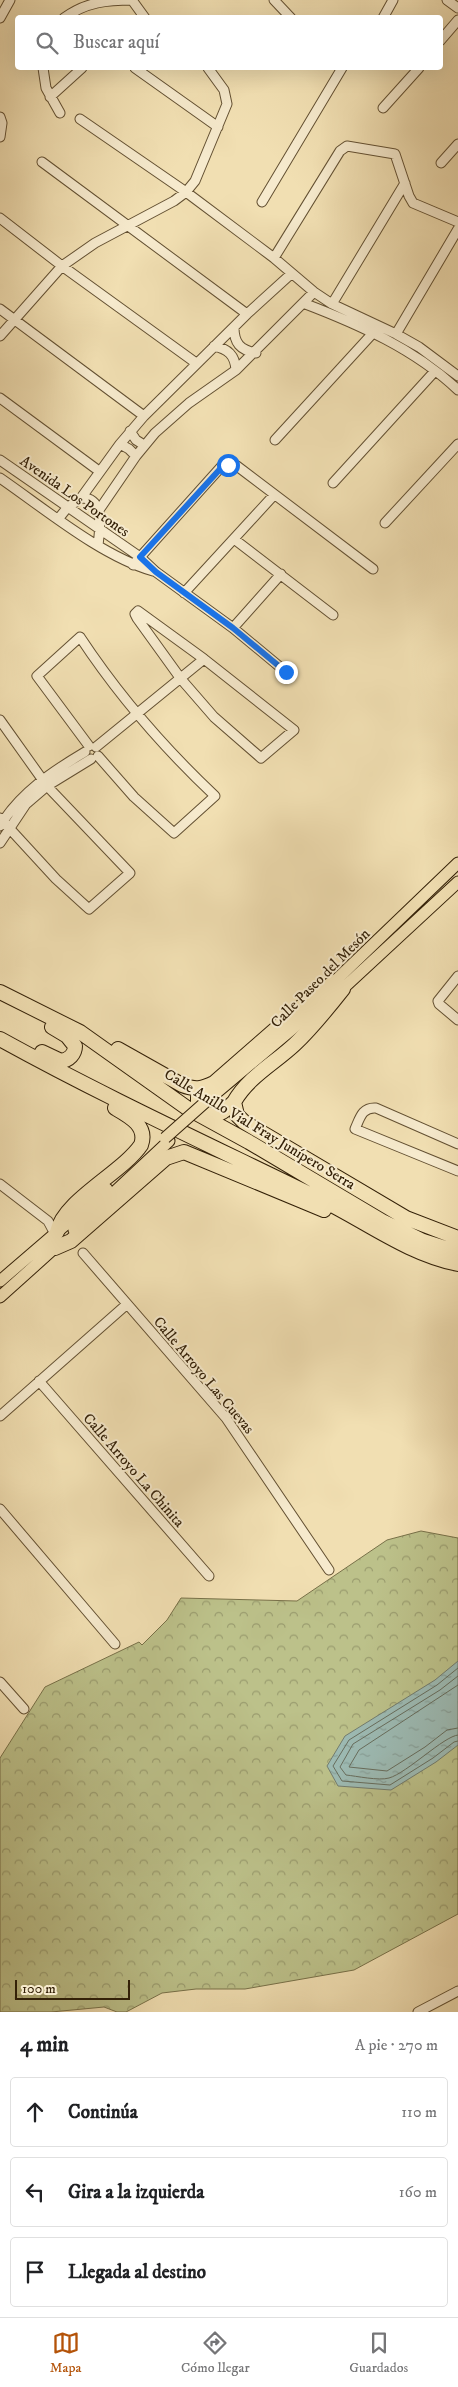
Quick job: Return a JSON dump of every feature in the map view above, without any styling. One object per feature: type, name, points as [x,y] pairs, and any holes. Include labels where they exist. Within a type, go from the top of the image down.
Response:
[{"type":"highway","points":[[209,1096],[218,1079],[301,1007],[339,985]]},
{"type":"highway","points":[[209,1096],[198,1097],[198,1103],[208,1114],[215,1116],[220,1114],[234,1102],[244,1087],[312,1027],[339,985]]},
{"type":"highway","name":"Calle Anillo Vial Fray Junípero Serra","points":[[0,992],[80,1032],[188,1108],[250,1142],[382,1221],[423,1241],[458,1252]]},
{"type":"highway","points":[[0,1029],[58,1060],[66,1060],[73,1053],[75,1046],[67,1036],[29,1013],[15,1001]]},
{"type":"highway","points":[[80,1032],[102,1040],[182,1085],[209,1096]]},
{"type":"highway","name":"Calle Anillo Vial Fray Junípero Serra","points":[[0,1039],[68,1077],[345,1211],[418,1252],[458,1266]]},
{"type":"highway","points":[[68,1077],[132,1118],[141,1128],[143,1138],[141,1145],[132,1155],[68,1211],[58,1225],[60,1235],[71,1241],[166,1158],[184,1152],[253,1182],[383,1233]]},
{"type":"highway","points":[[234,1102],[237,1115],[244,1122],[406,1218],[458,1238]]},
{"type":"highway","points":[[250,1142],[330,1173]]},
{"type":"main road","name":"Calle Paseo del Mesón","points":[[339,985],[458,863]]},
{"type":"main road","name":"Calle Paseo del Mesón","points":[[339,985],[458,882]]},
{"type":"main road","points":[[0,1281],[60,1235],[167,1140],[209,1096]]},
{"type":"main road","points":[[0,1297],[60,1235]]},
{"type":"street","points":[[0,18],[10,0]]},
{"type":"street","points":[[68,15],[75,9],[91,2],[132,0],[140,15]]},
{"type":"street","points":[[274,0],[288,15]]},
{"type":"street","points":[[385,15],[393,0]]},
{"type":"street","points":[[447,0],[458,8]]},
{"type":"street","points":[[443,38],[458,20]]},
{"type":"street","points":[[43,70],[50,97],[60,113]]},
{"type":"street","points":[[50,97],[80,70]]},
{"type":"street","points":[[138,70],[218,127]]},
{"type":"street","points":[[0,336],[62,266],[186,192],[195,181],[227,104],[224,90],[209,70]]},
{"type":"street","points":[[262,202],[341,70]]},
{"type":"street","points":[[383,108],[416,70]]},
{"type":"street","points":[[0,117],[2,133],[0,137]]},
{"type":"street","points":[[80,118],[186,192],[274,258],[314,292],[332,304],[419,347],[457,373]]},
{"type":"street","points":[[441,163],[458,144]]},
{"type":"street","points":[[274,258],[343,147],[347,146],[396,154],[409,196],[414,203],[458,222]]},
{"type":"street","points":[[42,162],[247,314]]},
{"type":"street","points":[[332,304],[405,183]]},
{"type":"street","points":[[0,218],[196,364]]},
{"type":"street","points":[[396,334],[458,229]]},
{"type":"street","points":[[59,518],[67,508],[81,498],[99,471],[144,416],[247,314],[291,274]]},
{"type":"street","points":[[99,510],[144,445],[164,424],[189,403],[236,370],[314,292]]},
{"type":"street","points":[[303,304],[372,333],[413,356],[458,390]]},
{"type":"street","points":[[0,309],[144,416]]},
{"type":"street","points":[[234,327],[234,338],[238,345],[244,351],[256,352]]},
{"type":"street","points":[[276,440],[372,333]]},
{"type":"street","points":[[214,346],[231,353],[236,361],[236,370]]},
{"type":"street","points":[[413,356],[419,347]]},
{"type":"street","points":[[333,483],[435,371]]},
{"type":"street","points":[[0,398],[99,471]]},
{"type":"street","points":[[130,431],[136,440],[144,445]]},
{"type":"street","points":[[120,444],[136,456]]},
{"type":"street","points":[[385,523],[458,444]]},
{"type":"street","name":"Avenida Los Portones","points":[[0,460],[140,557],[156,572]]},
{"type":"street","points":[[133,565],[221,468],[228,465],[237,466],[373,569]]},
{"type":"street","name":"Avenida Los Portones","points":[[0,478],[98,545],[133,565],[156,572]]},
{"type":"street","points":[[184,593],[274,495]]},
{"type":"street","points":[[81,498],[94,502],[99,510],[100,530],[98,545]]},
{"type":"street","points":[[234,539],[333,615]]},
{"type":"street","points":[[156,572],[233,628],[286,672]]},
{"type":"street","points":[[233,628],[281,574]]},
{"type":"street","points":[[136,612],[142,614],[204,659],[294,730],[261,758],[214,717],[181,679],[137,618],[136,612]]},
{"type":"street","points":[[80,637],[136,715],[176,759],[215,796],[174,833],[134,797],[92,752],[37,676],[80,637]]},
{"type":"street","points":[[0,720],[45,783],[92,835],[128,870],[128,876],[89,909],[56,879],[1,822],[21,798],[45,783],[92,752],[204,659]]},
{"type":"street","points":[[0,843],[26,804],[45,783]]},
{"type":"street","points":[[458,976],[438,1001],[458,1020]]},
{"type":"street","points":[[458,1144],[376,1108],[368,1107],[363,1111],[355,1129],[458,1172]]},
{"type":"street","points":[[0,1184],[48,1221],[60,1235]]},
{"type":"street","name":"Calle Arroyo Las Cuevas","points":[[84,1253],[226,1418],[329,1570]]},
{"type":"street","points":[[0,1416],[127,1304]]},
{"type":"street","name":"Calle Arroyo La Chinita","points":[[39,1381],[209,1576]]},
{"type":"street","points":[[0,1509],[115,1644]]},
{"type":"street","points":[[0,1682],[24,1709]]},
{"type":"street","points":[[418,2012],[458,1991]]},
{"type":"green space","points":[[421,1531],[458,1538],[458,1914],[354,1970],[245,1989],[196,1989],[162,1993],[126,2012],[117,2012],[104,2007],[51,2012],[0,2012],[0,1758],[45,1687],[139,1642],[142,1645],[167,1620],[181,1598],[297,1601],[387,1540]]},
{"type":"water","points":[[458,1661],[458,1745],[436,1762],[391,1790],[338,1786],[327,1766],[345,1736],[435,1680]]},
{"type":"route","points":[[228,465],[221,468],[140,557],[156,572],[233,628],[286,672]]}]
